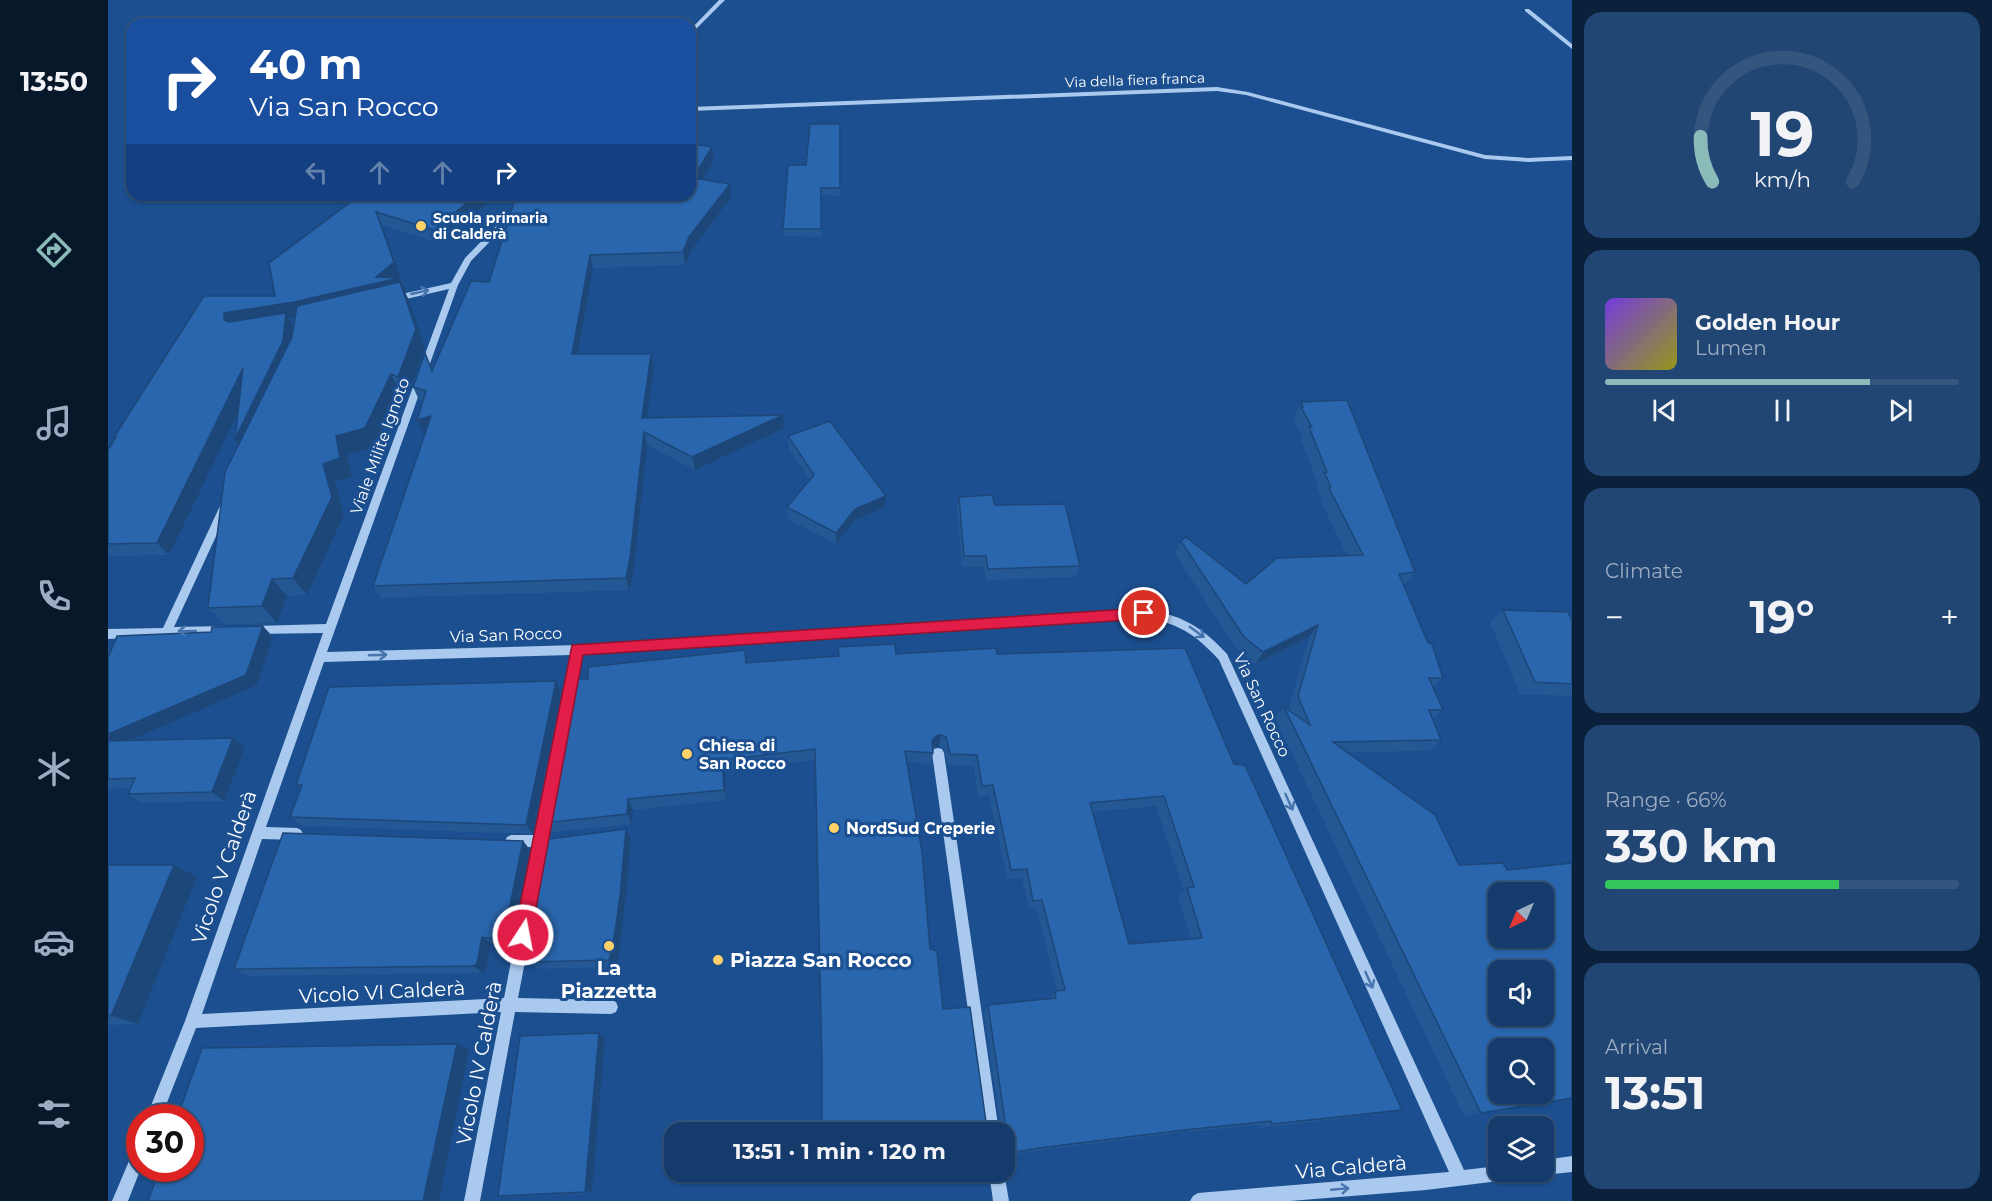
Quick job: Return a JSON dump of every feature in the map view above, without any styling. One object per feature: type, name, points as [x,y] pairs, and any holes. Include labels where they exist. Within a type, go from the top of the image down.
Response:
[{"type":"street","points":[[696,27],[722,0]]},
{"type":"street","points":[[1527,10],[1572,47]]},
{"type":"street","name":"Via della fiera franca","points":[[696,109],[1217,89],[1246,93],[1485,157],[1528,160],[1572,158]]},
{"type":"street","name":"Viale Milite Ignoto","points":[[330,628],[454,285],[468,260],[525,201]]},
{"type":"street","points":[[388,300],[454,285]]},
{"type":"street","points":[[166,632],[231,494]]},
{"type":"street","name":"Via San Rocco","points":[[320,657],[577,650],[1132,613],[1157,614],[1187,625],[1209,641],[1223,657],[1459,1177]]},
{"type":"street","points":[[108,634],[330,628]]},
{"type":"street","name":"Vicolo V Calderà","points":[[159,1104],[192,1021],[330,628]]},
{"type":"street","points":[[534,877],[577,650]]},
{"type":"street","points":[[938,753],[991,1122]]},
{"type":"street","points":[[258,832],[305,834]]},
{"type":"street","points":[[493,840],[540,842],[561,839]]},
{"type":"street","name":"Vicolo IV Calderà","points":[[472,1201],[527,912]]},
{"type":"street","name":"Vicolo VI Calderà","points":[[192,1021],[510,1005],[611,1007]]},
{"type":"street","points":[[1554,1166],[1572,1164]]},
{"type":"street","name":"Via Calderà","points":[[1198,1201],[1488,1174]]},
{"type":"street","points":[[120,1201],[128,1182]]},
{"type":"street","points":[[998,1182],[1001,1201]]},
{"type":"building","points":[[810,124],[840,124],[840,188],[821,188],[821,229],[783,229],[788,165],[806,165]]},
{"type":"building","points":[[696,145],[712,147],[696,173]]},
{"type":"building","points":[[696,178],[730,184],[689,237],[683,252],[590,255],[572,354],[651,354],[642,418],[783,415],[692,457],[644,432],[626,578],[373,586],[431,416],[417,420],[426,391],[413,387],[425,353],[432,371],[471,281],[489,282],[514,202],[696,201]]},
{"type":"building","points":[[352,201],[469,201],[434,230],[376,212],[394,262],[376,277],[399,278],[294,302],[224,313],[224,320],[229,322],[286,313],[283,341],[235,439],[243,368],[157,543],[108,544],[108,450],[116,437],[114,437],[204,296],[275,296],[269,263]]},
{"type":"building","points":[[400,282],[416,329],[398,377],[391,374],[365,428],[336,436],[340,458],[323,464],[332,497],[293,578],[272,579],[262,606],[208,608],[225,472],[292,337],[297,306]]},
{"type":"building","points":[[1347,400],[1415,572],[1399,574],[1428,643],[1432,644],[1443,678],[1429,678],[1443,710],[1429,710],[1441,740],[1333,742],[1435,815],[1459,865],[1503,863],[1507,870],[1572,863],[1572,1098],[1554,1101],[1554,1038],[1488,1038],[1488,1104],[1536,1104],[1481,1113],[1284,707],[1310,725],[1298,696],[1318,625],[1263,652],[1244,637],[1181,541],[1186,537],[1246,584],[1277,558],[1363,555],[1329,488],[1331,487],[1324,472],[1327,472],[1309,427],[1312,427],[1301,407],[1303,407],[1301,402]]},
{"type":"building","points":[[830,421],[886,496],[855,509],[836,533],[787,507],[814,475],[788,436]]},
{"type":"building","points":[[992,495],[995,505],[1065,504],[1080,566],[988,569],[986,556],[964,556],[959,497]]},
{"type":"building","points":[[1503,610],[1568,612],[1572,620],[1572,684],[1535,682]]},
{"type":"building","points":[[263,626],[246,675],[108,734],[108,658],[117,636],[211,632],[212,627]]},
{"type":"building","points":[[895,644],[896,654],[996,648],[997,654],[1185,648],[1234,764],[1245,765],[1402,1110],[1272,1124],[1271,1121],[1184,1130],[1015,1152],[1015,1122],[1005,1122],[988,1005],[1056,998],[1055,991],[1065,990],[1042,900],[1033,901],[1027,869],[1011,870],[993,785],[982,786],[977,755],[950,754],[946,737],[941,735],[936,736],[932,741],[933,753],[905,751],[922,852],[930,949],[937,951],[943,1009],[970,1007],[986,1122],[822,1122],[815,749],[722,760],[724,790],[628,799],[627,814],[544,823],[572,679],[588,679],[588,667],[745,650],[746,663],[839,656],[838,647]],"holes":[[[1164,796],[1194,887],[1187,888],[1202,938],[1129,944],[1090,803]]]},
{"type":"building","points":[[556,681],[526,825],[290,817],[302,785],[296,785],[329,687]]},
{"type":"building","points":[[233,738],[212,792],[128,794],[135,778],[108,779],[108,741]]},
{"type":"building","points":[[626,829],[620,896],[609,960],[530,962],[532,945],[521,943],[541,840]]},
{"type":"building","points":[[283,833],[523,841],[503,940],[482,937],[477,964],[473,966],[234,969]]},
{"type":"building","points":[[108,865],[174,865],[111,1016],[108,1016]]},
{"type":"building","points":[[599,1033],[585,1192],[498,1196],[520,1036]]},
{"type":"building","points":[[457,1044],[423,1201],[148,1201],[155,1182],[204,1182],[204,1104],[182,1104],[202,1048]]},
{"type":"place","name":"Scuola primaria di Calderà","points":[[421,226]]},
{"type":"place","name":"Chiesa di San Rocco","points":[[687,754]]},
{"type":"place","name":"NordSud Creperie","points":[[834,828]]},
{"type":"place","name":"La Piazzetta","points":[[609,946]]},
{"type":"place","name":"Piazza San Rocco","points":[[718,960]]},
{"type":"route","points":[[523,935],[577,650],[1144,613]]}]
